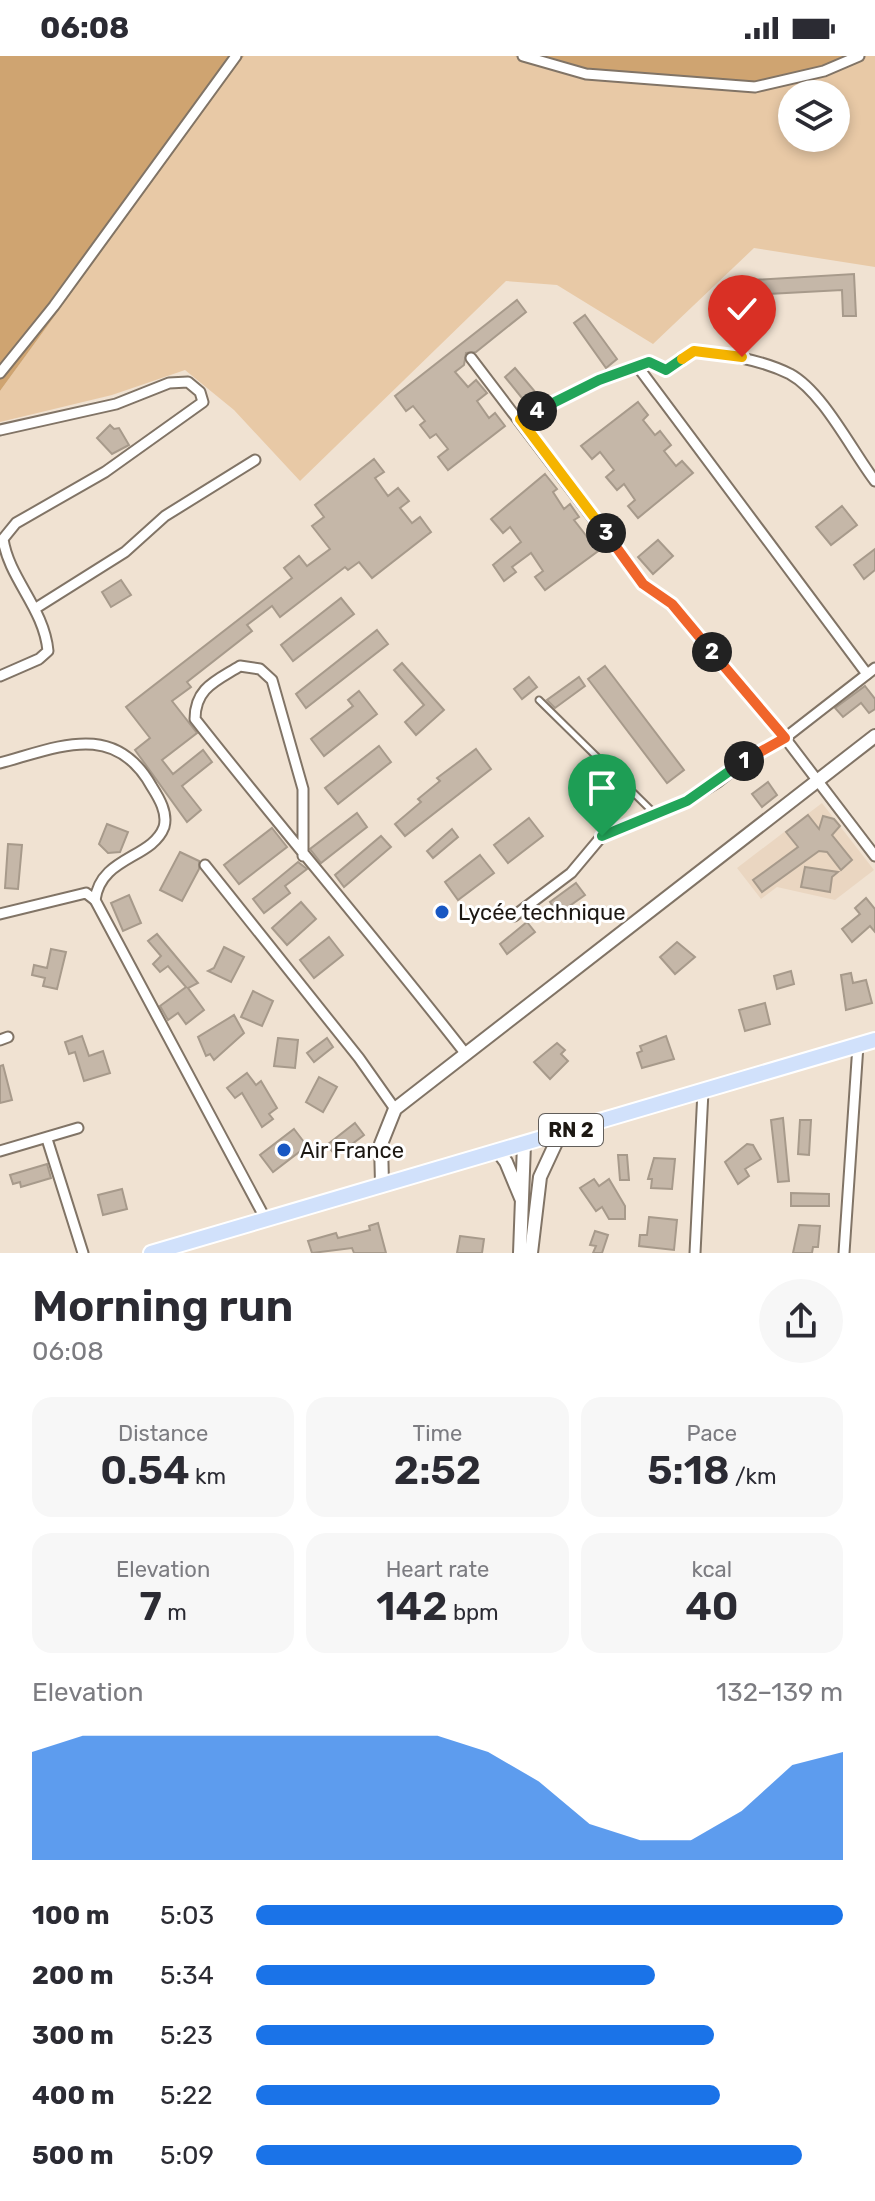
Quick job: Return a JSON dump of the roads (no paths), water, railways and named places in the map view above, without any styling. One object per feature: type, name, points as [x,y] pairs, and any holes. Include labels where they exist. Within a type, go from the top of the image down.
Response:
[{"type":"main road","name":"RN 2","points":[[151,1253],[172,1250],[382,1183],[560,1134],[875,1040]]},
{"type":"street","points":[[0,373],[72,282],[236,56]]},
{"type":"street","points":[[523,56],[586,74],[755,87],[824,71],[859,56]]},
{"type":"street","points":[[520,419],[599,380],[649,362],[666,370],[694,351],[742,357],[792,375],[821,405],[875,481]]},
{"type":"street","points":[[471,358],[643,584],[672,604],[785,738],[875,856]]},
{"type":"street","points":[[514,916],[571,873],[602,836],[687,801],[751,756],[785,738],[871,671],[638,367]]},
{"type":"street","points":[[0,430],[116,404],[169,383],[188,382],[200,392],[203,402],[105,472],[16,523],[3,539],[6,556],[47,634],[48,651],[39,659],[0,676]]},
{"type":"street","points":[[36,608],[125,552],[165,516],[255,460]]},
{"type":"street","points":[[303,856],[303,789],[272,680],[260,669],[240,666],[201,691],[195,702],[195,719],[303,856],[362,920],[465,1053]]},
{"type":"street","points":[[382,1183],[381,1144],[384,1128],[395,1109],[875,736]]},
{"type":"street","points":[[0,763],[87,742],[102,743],[122,753],[148,778],[163,806],[165,826],[155,840],[112,868],[97,885],[95,900]]},
{"type":"street","points":[[205,865],[349,1045],[395,1109]]},
{"type":"street","points":[[0,914],[66,895],[86,893],[95,900],[265,1218]]},
{"type":"street","points":[[844,1253],[858,1045]]},
{"type":"street","points":[[695,1253],[703,1091]]},
{"type":"street","points":[[0,1151],[78,1128]]},
{"type":"street","points":[[531,1253],[540,1177],[560,1134]]},
{"type":"street","points":[[47,1139],[83,1253]]},
{"type":"street","points":[[520,1253],[524,1144]]},
{"type":"street","points":[[498,1151],[515,1180],[522,1201]]},
{"type":"lane","points":[[539,700],[655,814]]},
{"type":"place","name":"Lycée technique","points":[[442,912]]},
{"type":"place","name":"Air France","points":[[284,1150]]}]
